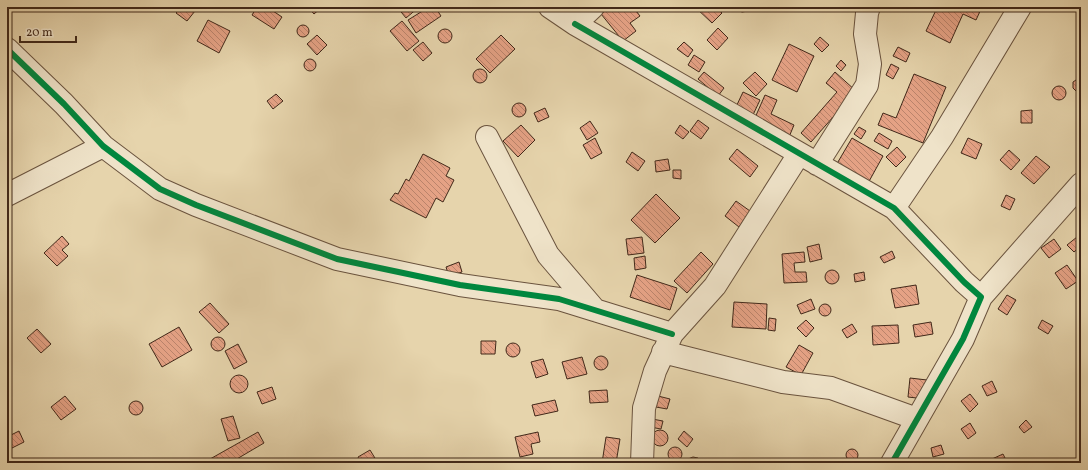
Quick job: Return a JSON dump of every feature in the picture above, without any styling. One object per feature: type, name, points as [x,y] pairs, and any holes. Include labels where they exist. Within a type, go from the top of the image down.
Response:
[{"type":"street","points":[[550,7],[575,24],[894,208],[964,282],[981,297]]},
{"type":"street","points":[[575,24],[593,7]]},
{"type":"street","points":[[642,463],[644,408],[655,371],[668,343],[714,286],[808,159],[867,85],[870,64],[865,34],[869,7]]},
{"type":"street","points":[[894,208],[942,137],[1020,7]]},
{"type":"street","points":[[7,49],[64,104],[103,146],[160,189],[196,206],[337,259],[460,285],[559,299],[595,310],[668,343],[783,382],[831,388],[917,419]]},
{"type":"street","points":[[486,137],[548,255],[595,310]]},
{"type":"street","points":[[7,194],[103,146]]},
{"type":"street","points":[[892,463],[963,339],[981,297],[1081,184]]},
{"type":"building","points":[[182,7],[190,7],[195,11],[187,21],[176,13]]},
{"type":"building","points":[[257,7],[267,7],[282,17],[274,29],[252,15]]},
{"type":"building","points":[[308,7],[322,7],[314,14]]},
{"type":"building","points":[[397,7],[419,7],[406,18]]},
{"type":"building","points":[[429,7],[435,7],[441,16],[416,33],[408,20]]},
{"type":"building","points":[[610,7],[633,7],[640,16],[630,23],[636,31],[623,41],[601,14]]},
{"type":"building","points":[[695,7],[716,7],[722,13],[712,23]]},
{"type":"building","points":[[736,7],[751,7],[748,11],[742,12]]},
{"type":"building","points":[[934,7],[982,7],[976,20],[963,14],[950,43],[926,31],[937,8]]},
{"type":"building","points":[[208,20],[230,31],[219,53],[197,41]]},
{"type":"building","points":[[402,21],[419,41],[407,51],[390,31]]},
{"type":"building","points":[[305,25],[308,26],[308,36],[301,37],[298,36],[297,29],[298,26]]},
{"type":"building","points":[[718,28],[728,38],[717,50],[707,40]]},
{"type":"building","points":[[442,29],[448,29],[452,33],[452,39],[448,43],[442,43],[438,39],[438,33]]},
{"type":"building","points":[[317,35],[327,45],[317,55],[307,44]]},
{"type":"building","points":[[501,35],[515,49],[490,73],[476,59]]},
{"type":"building","points":[[820,37],[829,45],[822,52],[814,44]]},
{"type":"building","points":[[423,42],[432,53],[423,61],[413,50]]},
{"type":"building","points":[[684,42],[693,50],[688,57],[677,49]]},
{"type":"building","points":[[789,44],[814,56],[797,92],[772,80]]},
{"type":"building","points":[[898,47],[910,53],[906,62],[893,56]]},
{"type":"building","points":[[694,55],[705,62],[699,72],[688,65]]},
{"type":"building","points":[[308,59],[312,59],[316,65],[312,71],[308,71],[304,67],[304,63]]},
{"type":"building","points":[[841,60],[846,65],[841,71],[836,66]]},
{"type":"building","points":[[891,64],[899,68],[893,79],[886,75]]},
{"type":"building","points":[[477,69],[483,69],[487,73],[487,79],[483,83],[477,83],[473,79],[473,73]]},
{"type":"building","points":[[704,72],[724,88],[718,96],[698,79]]},
{"type":"building","points":[[755,72],[767,84],[756,96],[743,83]]},
{"type":"building","points":[[835,72],[856,91],[811,142],[801,133],[837,92],[826,83]]},
{"type":"building","points":[[914,74],[946,87],[923,143],[878,125],[883,113],[896,118]]},
{"type":"building","points":[[1076,80],[1081,80],[1081,91],[1076,91],[1073,88],[1073,82]]},
{"type":"building","points":[[1059,86],[1064,88],[1066,93],[1064,98],[1059,100],[1054,98],[1052,93],[1054,88]]},
{"type":"building","points":[[743,92],[760,100],[752,117],[735,109]]},
{"type":"building","points":[[276,94],[283,101],[273,109],[267,101]]},
{"type":"building","points":[[765,95],[777,100],[771,114],[794,125],[789,137],[754,120]]},
{"type":"building","points":[[516,103],[522,103],[526,107],[526,113],[522,117],[516,117],[512,113],[512,107]]},
{"type":"building","points":[[545,108],[549,117],[538,122],[534,113]]},
{"type":"building","points":[[1032,110],[1032,123],[1021,123],[1021,111]]},
{"type":"building","points":[[698,120],[709,128],[701,139],[690,131]]},
{"type":"building","points":[[590,121],[598,133],[587,140],[580,128]]},
{"type":"building","points":[[521,125],[535,140],[518,157],[503,141]]},
{"type":"building","points":[[680,125],[689,132],[683,139],[675,133]]},
{"type":"building","points":[[859,127],[866,131],[861,139],[854,134]]},
{"type":"building","points":[[879,133],[892,141],[888,149],[874,141]]},
{"type":"building","points":[[595,138],[602,153],[591,159],[583,145]]},
{"type":"building","points":[[852,138],[883,156],[867,185],[835,167]]},
{"type":"building","points":[[968,138],[982,144],[976,159],[961,153]]},
{"type":"building","points":[[897,147],[906,157],[896,167],[886,157]]},
{"type":"building","points":[[737,149],[758,166],[750,177],[729,159]]},
{"type":"building","points":[[1009,150],[1020,160],[1011,170],[1000,160]]},
{"type":"building","points":[[632,152],[645,161],[638,171],[626,162]]},
{"type":"building","points":[[423,154],[450,168],[446,176],[454,180],[443,202],[436,198],[426,218],[390,200],[395,193],[398,194],[406,179],[409,181]]},
{"type":"building","points":[[1036,156],[1050,167],[1034,184],[1021,173]]},
{"type":"building","points":[[668,159],[670,170],[656,172],[655,161]]},
{"type":"building","points":[[673,170],[681,170],[681,179],[673,178]]},
{"type":"building","points":[[656,194],[680,218],[655,243],[631,220]]},
{"type":"building","points":[[1006,195],[1015,199],[1010,210],[1001,206]]},
{"type":"building","points":[[736,201],[750,211],[739,227],[725,216]]},
{"type":"building","points":[[62,236],[69,244],[62,250],[68,256],[57,266],[44,253]]},
{"type":"building","points":[[642,237],[644,253],[628,255],[626,239]]},
{"type":"building","points":[[1077,237],[1081,242],[1081,246],[1074,252],[1067,245]]},
{"type":"building","points":[[1054,239],[1061,249],[1049,258],[1041,248]]},
{"type":"building","points":[[819,244],[822,259],[810,262],[807,247]]},
{"type":"building","points":[[892,251],[895,258],[884,263],[880,257]]},
{"type":"building","points":[[701,252],[713,264],[687,293],[674,281]]},
{"type":"building","points":[[804,252],[805,262],[794,263],[795,272],[806,272],[807,282],[784,283],[782,254]]},
{"type":"building","points":[[645,256],[646,268],[635,270],[634,258]]},
{"type":"building","points":[[459,262],[462,272],[449,276],[446,267]]},
{"type":"building","points":[[1067,265],[1078,281],[1066,289],[1055,273]]},
{"type":"building","points":[[829,270],[835,270],[839,274],[839,280],[835,284],[829,284],[825,280],[825,274]]},
{"type":"building","points":[[864,272],[865,280],[855,282],[854,274]]},
{"type":"building","points":[[637,275],[677,288],[670,310],[630,297]]},
{"type":"building","points":[[916,285],[919,304],[895,308],[891,289]]},
{"type":"building","points":[[1007,295],[1016,300],[1007,315],[998,309]]},
{"type":"building","points":[[811,299],[815,309],[801,314],[797,305]]},
{"type":"building","points":[[734,302],[767,304],[766,329],[732,327]]},
{"type":"building","points":[[210,303],[229,324],[219,333],[199,312]]},
{"type":"building","points":[[823,304],[827,304],[831,310],[827,316],[823,316],[819,312],[819,308]]},
{"type":"building","points":[[769,318],[776,319],[775,331],[768,330]]},
{"type":"building","points":[[806,320],[814,328],[806,337],[797,328]]},
{"type":"building","points":[[1042,320],[1053,326],[1048,334],[1038,328]]},
{"type":"building","points":[[931,322],[933,334],[915,337],[913,325]]},
{"type":"building","points":[[852,324],[857,332],[847,338],[842,330]]},
{"type":"building","points":[[898,325],[899,343],[873,345],[872,326]]},
{"type":"building","points":[[179,327],[192,350],[162,367],[149,344]]},
{"type":"building","points":[[37,329],[51,344],[41,353],[27,338]]},
{"type":"building","points":[[215,337],[221,337],[225,341],[225,347],[221,351],[215,351],[211,347],[211,341]]},
{"type":"building","points":[[481,341],[496,341],[495,354],[481,354]]},
{"type":"building","points":[[510,343],[516,343],[520,347],[520,353],[516,357],[510,357],[506,353],[506,347]]},
{"type":"building","points":[[238,344],[247,362],[234,369],[225,351]]},
{"type":"building","points":[[799,345],[813,353],[801,375],[786,367]]},
{"type":"building","points":[[598,356],[604,356],[608,360],[608,366],[604,370],[598,370],[594,366],[594,360]]},
{"type":"building","points":[[582,357],[587,374],[567,379],[562,362]]},
{"type":"building","points":[[543,359],[548,374],[536,378],[531,362]]},
{"type":"building","points":[[235,375],[243,375],[248,380],[246,391],[243,393],[235,393],[230,388],[230,380]]},
{"type":"building","points":[[910,378],[927,380],[925,399],[908,397]]},
{"type":"building","points":[[992,381],[997,392],[987,396],[982,386]]},
{"type":"building","points":[[272,387],[276,399],[262,404],[257,392]]},
{"type":"building","points":[[607,390],[608,402],[590,403],[589,391]]},
{"type":"building","points":[[970,394],[978,404],[970,412],[961,401]]},
{"type":"building","points":[[65,396],[76,409],[61,420],[51,407]]},
{"type":"building","points":[[658,396],[670,399],[667,409],[656,407]]},
{"type":"building","points":[[555,400],[558,411],[535,416],[532,405]]},
{"type":"building","points":[[136,401],[141,403],[143,408],[141,413],[136,415],[131,413],[129,408],[131,403]]},
{"type":"building","points":[[233,416],[240,438],[228,441],[221,419]]},
{"type":"building","points":[[652,419],[663,421],[661,429],[650,427]]},
{"type":"building","points":[[1026,420],[1032,427],[1024,433],[1019,427]]},
{"type":"building","points":[[970,423],[976,433],[968,439],[961,429]]},
{"type":"building","points":[[660,430],[666,432],[668,438],[666,444],[660,446],[654,444],[652,438],[654,432]]},
{"type":"building","points":[[19,431],[24,442],[10,449],[7,442],[7,437]]},
{"type":"building","points":[[684,431],[693,439],[687,447],[678,439]]},
{"type":"building","points":[[258,432],[264,443],[230,463],[203,463]]},
{"type":"building","points":[[538,432],[540,442],[531,444],[533,454],[520,457],[515,437]]},
{"type":"building","points":[[606,437],[620,439],[616,463],[602,463]]},
{"type":"building","points":[[941,445],[944,454],[933,457],[931,448]]},
{"type":"building","points":[[675,447],[680,449],[682,454],[680,459],[675,461],[670,459],[668,454],[670,449]]},
{"type":"building","points":[[850,449],[854,449],[858,455],[854,461],[850,461],[846,457],[846,453]]},
{"type":"building","points":[[370,450],[378,463],[361,463],[358,457]]},
{"type":"building","points":[[1003,454],[1007,462],[994,463],[992,459]]},
{"type":"building","points":[[693,457],[698,458],[702,463],[686,463],[688,459]]},
{"type":"cycle path","points":[[575,24],[894,208],[964,282],[981,297],[963,339],[892,463]]},
{"type":"cycle path","points":[[7,49],[64,104],[103,146],[160,189],[196,205],[337,259],[460,285],[559,299],[672,334]]}]
